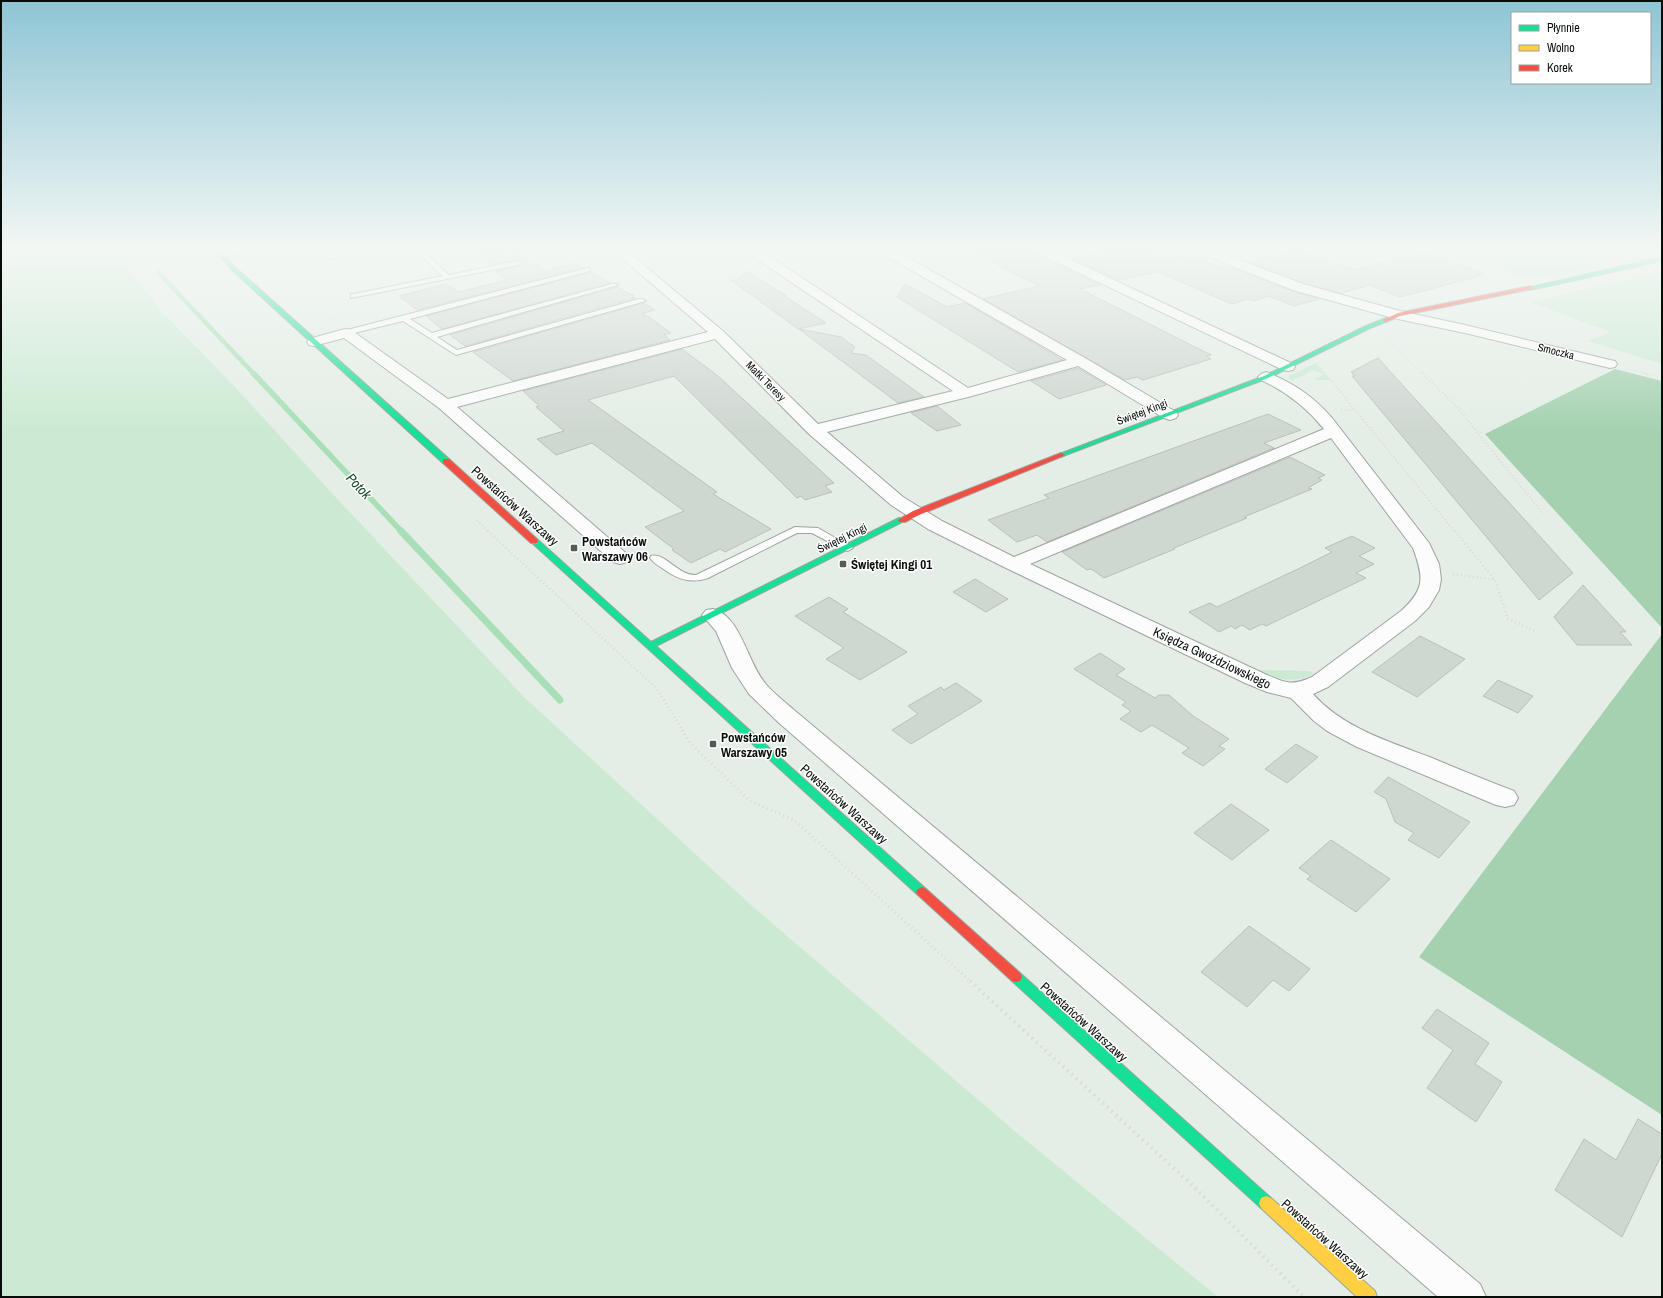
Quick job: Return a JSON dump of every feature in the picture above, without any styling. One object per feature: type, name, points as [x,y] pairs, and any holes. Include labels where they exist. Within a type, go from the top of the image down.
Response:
[{"type":"street","name":"Powstańców Warszawy","points":[[277,309],[1369,1297]]},
{"type":"street","name":"Matki Teresy","points":[[688,309],[718,334],[815,430],[897,501],[916,513]]},
{"type":"street","points":[[840,309],[966,392]]},
{"type":"street","points":[[988,309],[1170,415]]},
{"type":"street","points":[[1165,309],[1288,367]]},
{"type":"street","name":"Smoczka","points":[[1378,309],[1610,364]]},
{"type":"street","name":"Świętej Kingi","points":[[649,646],[916,513],[1030,467],[1170,415],[1266,377],[1398,314],[1426,309]]},
{"type":"street","points":[[314,342],[346,333],[445,406],[620,558]]},
{"type":"street","points":[[445,406],[718,334]]},
{"type":"street","points":[[815,430],[966,392],[1080,361]]},
{"type":"street","points":[[1266,377],[1290,388],[1317,409],[1422,547],[1431,571],[1429,590],[1422,603],[1408,616],[1320,682],[1298,691],[1306,702],[1321,716],[1338,728],[1363,741],[1505,798]]},
{"type":"street","points":[[1014,564],[1334,431]]},
{"type":"street","name":"Księdza Gwoździowskiego","points":[[916,513],[935,525],[1014,564],[1253,678],[1280,688],[1298,691]]},
{"type":"street","points":[[713,615],[726,628],[743,668],[757,689],[786,716],[1467,1297]]},
{"type":"lane","points":[[346,333],[440,309]]},
{"type":"lane","points":[[430,336],[529,309]]},
{"type":"lane","points":[[404,318],[456,353],[618,309]]},
{"type":"lane","points":[[656,558],[682,576],[692,580],[704,576],[795,530],[814,530],[848,548]]},
{"type":"path","points":[[320,309],[346,333]]},
{"type":"path","points":[[1368,327],[1392,344],[1457,407],[1543,514]]},
{"type":"path","points":[[1610,364],[1662,377]]},
{"type":"path","points":[[1320,367],[1495,580],[1508,619],[1534,631]]},
{"type":"path","points":[[471,515],[657,689],[690,742],[750,801],[794,820],[1190,1183],[1304,1297]]},
{"type":"path","points":[[1431,571],[1495,580]]},
{"type":"green space","points":[[1,309],[159,309],[235,387],[341,503],[525,698],[751,905],[1017,1133],[1218,1297],[1,1297]]},
{"type":"green space","points":[[1548,309],[1662,309],[1662,364],[1588,341],[1610,332]]},
{"type":"green space","points":[[1316,363],[1330,380],[1316,380],[1315,379],[1324,374],[1313,370],[1292,381],[1288,378],[1289,376]]},
{"type":"green space","points":[[1615,369],[1662,381],[1662,628],[1485,434]]},
{"type":"green space","points":[[1662,634],[1662,1115],[1419,957]]},
{"type":"green space","points":[[1254,670],[1310,671],[1314,674],[1291,680],[1276,678]]},
{"type":"building","points":[[454,309],[517,309],[442,329],[426,316]]},
{"type":"building","points":[[542,309],[598,309],[465,346],[450,335]]},
{"type":"building","points":[[625,309],[653,309],[655,310],[643,313],[671,333],[664,335],[670,340],[513,381],[473,352]]},
{"type":"building","points":[[770,309],[804,309],[826,323],[798,329]]},
{"type":"building","points":[[916,309],[975,309],[1063,360],[1018,372]]},
{"type":"building","points":[[1000,309],[1119,309],[1211,355],[1206,356],[1211,359],[1143,380],[1137,377],[1125,380]]},
{"type":"building","points":[[799,329],[841,337],[855,347],[851,353],[866,355],[924,397],[898,403]]},
{"type":"building","points":[[682,349],[718,376],[834,483],[825,486],[832,492],[805,500],[801,496],[797,498],[674,376],[588,400],[717,492],[713,494],[771,529],[725,552],[720,549],[691,563],[672,550],[674,549],[645,527],[684,511],[592,443],[556,455],[537,439],[564,431],[536,407],[539,406],[523,391]]},
{"type":"building","points":[[1378,358],[1573,573],[1539,600],[1352,376],[1355,376],[1351,372]]},
{"type":"building","points":[[1078,368],[1106,385],[1059,399],[1031,381]]},
{"type":"building","points":[[937,406],[961,425],[937,431],[911,413]]},
{"type":"building","points":[[1268,414],[1301,430],[1264,443],[1274,448],[1047,542],[1037,535],[1017,542],[988,520],[1049,498],[1044,495]]},
{"type":"building","points":[[1290,457],[1325,475],[1318,478],[1322,480],[1308,488],[1312,489],[1244,517],[1247,518],[1174,548],[1175,549],[1104,578],[1093,570],[1087,570],[1062,552]]},
{"type":"building","points":[[1352,536],[1375,548],[1359,556],[1374,564],[1356,573],[1366,578],[1266,626],[1262,624],[1250,630],[1242,625],[1235,629],[1231,626],[1219,632],[1189,612],[1210,603],[1217,607],[1332,552],[1325,548]]},
{"type":"building","points":[[975,579],[1008,599],[986,612],[953,592]]},
{"type":"building","points":[[1583,585],[1626,632],[1620,632],[1632,645],[1577,645],[1554,617]]},
{"type":"building","points":[[829,597],[848,609],[843,612],[907,652],[860,680],[826,659],[844,648],[795,616]]},
{"type":"building","points":[[1420,636],[1465,659],[1417,697],[1372,672]]},
{"type":"building","points":[[1100,653],[1125,669],[1116,675],[1155,698],[1159,695],[1169,695],[1193,716],[1229,739],[1219,746],[1225,749],[1203,766],[1182,753],[1189,748],[1152,725],[1141,732],[1120,719],[1131,711],[1122,705],[1126,702],[1074,669]]},
{"type":"building","points":[[1498,680],[1533,696],[1518,713],[1483,696]]},
{"type":"building","points":[[956,683],[982,701],[911,744],[892,730],[918,714],[908,706],[941,687],[944,690]]},
{"type":"building","points":[[1296,744],[1318,757],[1287,783],[1265,769]]},
{"type":"building","points":[[1388,777],[1470,822],[1439,858],[1408,840],[1414,833],[1395,822],[1386,799],[1374,792]]},
{"type":"building","points":[[1231,804],[1269,830],[1232,860],[1194,833]]},
{"type":"building","points":[[1331,840],[1390,879],[1356,912],[1307,879],[1311,876],[1299,868]]},
{"type":"building","points":[[1249,926],[1310,969],[1289,991],[1273,980],[1247,1007],[1201,972]]},
{"type":"building","points":[[1437,1009],[1489,1043],[1475,1064],[1502,1082],[1476,1122],[1427,1088],[1453,1050],[1422,1028]]},
{"type":"building","points":[[1638,1119],[1662,1134],[1662,1154],[1622,1237],[1555,1190],[1584,1139],[1616,1160]]},
{"type":"waterway","name":"Potok","points":[[192,309],[254,374]]},
{"type":"waterway","name":"Potok","points":[[253,373],[402,532]]},
{"type":"waterway","name":"Potok","points":[[401,531],[560,700]]},
{"type":"traffic: fast","points":[[278,309],[446,461]]},
{"type":"traffic: fast","points":[[1061,455],[1266,377],[1368,327],[1386,320]]},
{"type":"traffic: fast","points":[[649,646],[902,520]]},
{"type":"traffic: fast","points":[[534,541],[922,892]]},
{"type":"traffic: fast","points":[[1016,977],[1266,1203]]},
{"type":"traffic: slow","points":[[1266,1203],[1369,1297]]},
{"type":"traffic: jam","points":[[1386,320],[1398,315],[1429,309]]},
{"type":"traffic: jam","points":[[902,520],[1061,455]]},
{"type":"traffic: jam","points":[[446,461],[534,541]]},
{"type":"traffic: jam","points":[[922,892],[1016,977]]},
{"type":"place","name":"Powstańców Warszawy 06","points":[[574,548]]},
{"type":"place","name":"Świętej Kingi 01","points":[[843,564]]},
{"type":"place","name":"Powstańców Warszawy 05","points":[[713,744]]}]
